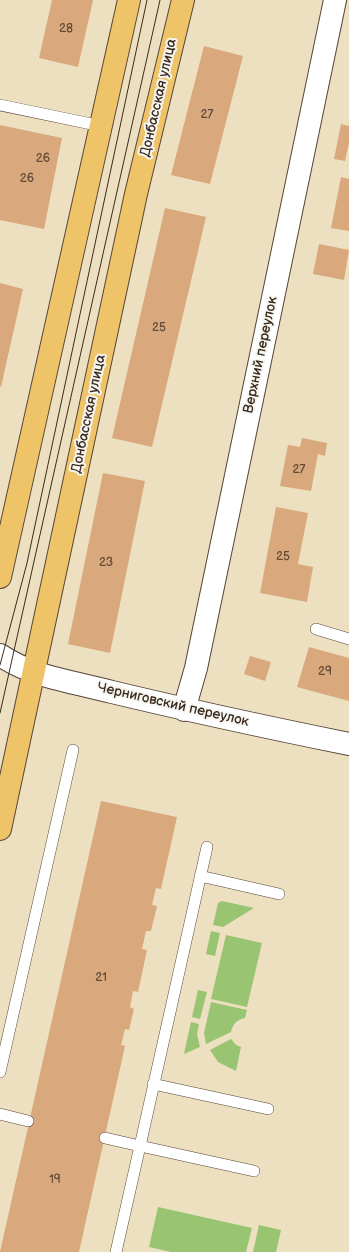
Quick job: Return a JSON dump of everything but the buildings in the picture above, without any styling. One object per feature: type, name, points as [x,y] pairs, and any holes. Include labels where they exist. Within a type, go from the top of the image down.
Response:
[{"type":"main road","points":[[0,577],[129,0]]},
{"type":"main road","name":"Донбасская улица","points":[[0,829],[136,194],[182,0]]},
{"type":"street","name":"Верхний переулок","points":[[184,710],[196,668],[335,0]]},
{"type":"street","name":"Черниговский переулок","points":[[0,655],[34,672],[184,710],[349,744]]},
{"type":"lane","points":[[0,105],[101,126]]},
{"type":"lane","points":[[316,629],[349,639]]},
{"type":"lane","points":[[0,1072],[72,750]]},
{"type":"lane","points":[[116,1252],[207,847]]},
{"type":"lane","points":[[200,876],[280,894]]},
{"type":"lane","points":[[154,1084],[268,1109]]},
{"type":"lane","points":[[0,1114],[28,1121]]},
{"type":"lane","points":[[105,1138],[254,1171]]},
{"type":"green space","points":[[222,901],[254,908],[223,927],[213,925],[218,903]]},
{"type":"green space","points":[[211,931],[220,933],[215,956],[206,954]]},
{"type":"green space","points":[[226,935],[262,943],[247,1007],[211,999]]},
{"type":"green space","points":[[198,990],[207,992],[200,1019],[192,1017]]},
{"type":"green space","points":[[211,1002],[247,1010],[245,1018],[235,1023],[231,1032],[206,1044],[204,1033]]},
{"type":"green space","points":[[191,1022],[199,1024],[197,1034],[200,1047],[184,1054]]},
{"type":"green space","points":[[231,1039],[236,1045],[241,1047],[236,1071],[218,1062],[210,1050]]},
{"type":"green space","points":[[158,1207],[252,1228],[246,1252],[171,1252],[149,1247]]},
{"type":"green space","points":[[259,1225],[281,1230],[276,1252],[253,1252]]},
{"type":"tram line","points":[[0,665],[27,563],[147,0]]},
{"type":"tram line","points":[[0,713],[160,0]]}]
